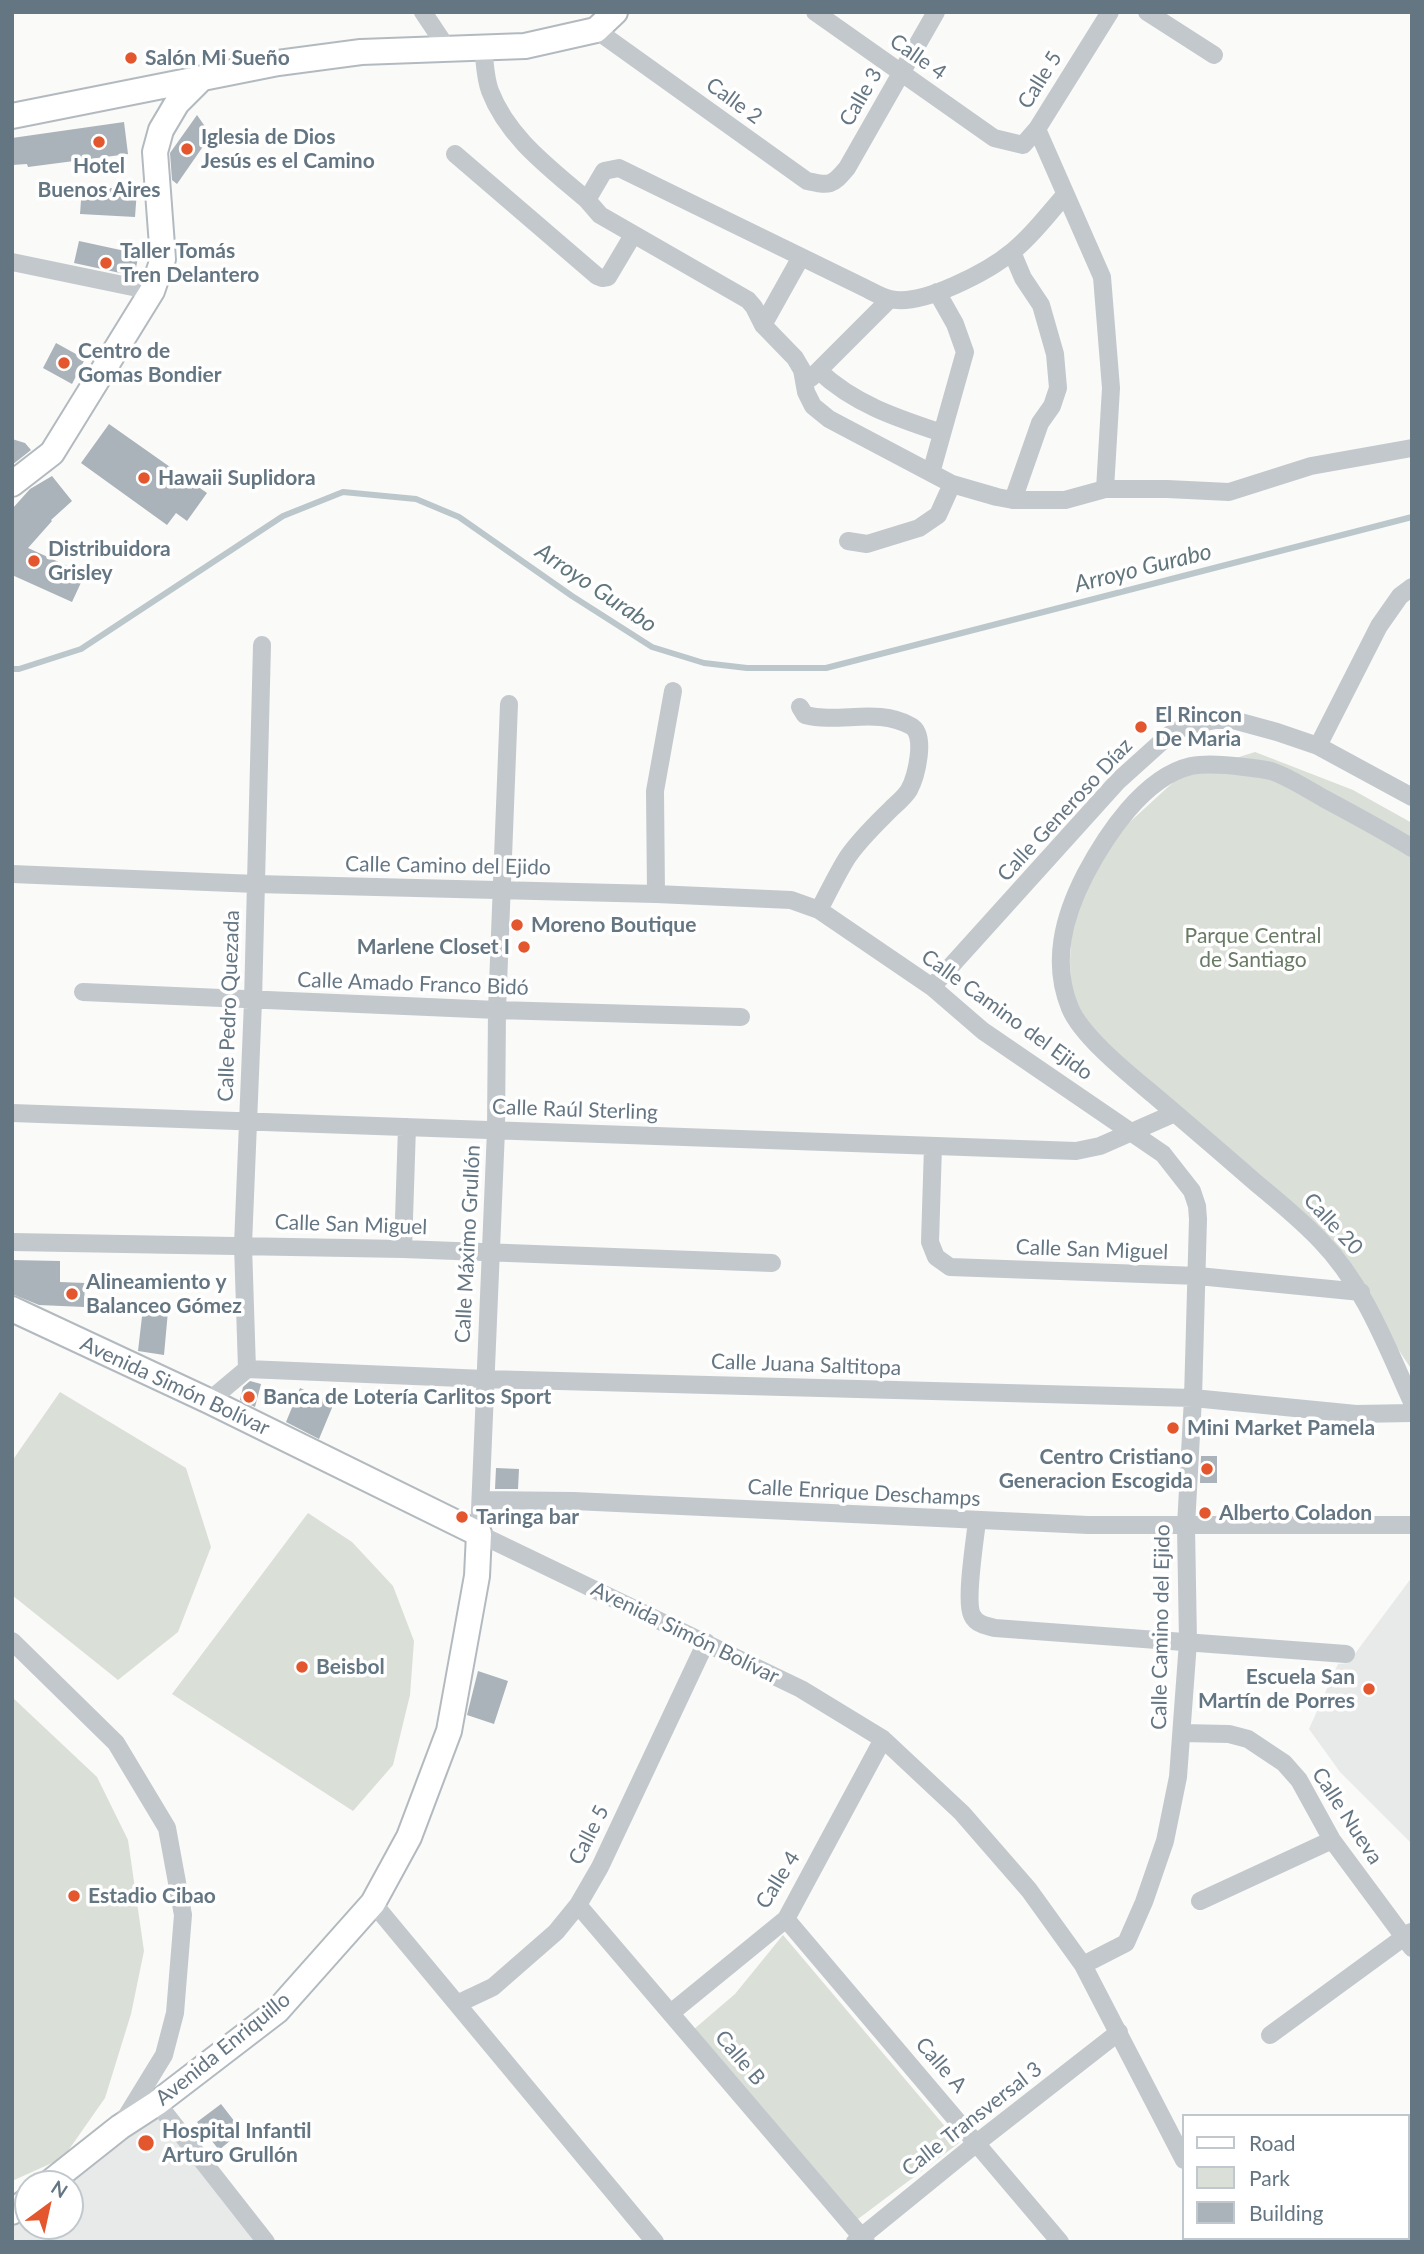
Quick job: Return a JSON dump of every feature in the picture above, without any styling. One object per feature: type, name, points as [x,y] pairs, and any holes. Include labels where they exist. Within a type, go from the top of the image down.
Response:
[{"type":"street","points":[[423,12],[447,48]]},
{"type":"street","points":[[12,116],[278,63],[361,52],[525,46],[596,30],[615,12]]},
{"type":"street","name":"Calle 4","points":[[815,12],[994,138]]},
{"type":"street","name":"Calle 3","points":[[847,168],[936,12]]},
{"type":"street","name":"Calle 5","points":[[994,138],[1023,145],[1037,128],[1110,12]]},
{"type":"street","points":[[1147,12],[1214,55]]},
{"type":"street","name":"Calle 2","points":[[596,30],[807,181],[825,185],[835,182],[847,168]]},
{"type":"street","points":[[483,48],[489,89],[504,119],[523,144],[587,200],[600,215],[748,300],[763,325],[795,358],[802,370],[813,406],[829,419],[952,484],[997,498],[1013,500],[1065,500],[1105,489],[1229,492],[1311,467],[1411,453]]},
{"type":"street","points":[[12,484],[52,453],[152,291],[163,259],[155,152],[161,130],[177,103],[201,79]]},
{"type":"street","points":[[1037,128],[1102,277],[1111,388],[1105,489]]},
{"type":"street","points":[[455,154],[597,276],[608,276],[633,235]]},
{"type":"street","points":[[587,200],[604,171],[619,168],[890,299],[914,298],[937,292],[978,273],[1012,252],[1065,195]]},
{"type":"street","points":[[1012,252],[1023,278],[1041,305],[1055,354],[1058,388],[1052,406],[1040,424],[1013,500]]},
{"type":"street","points":[[763,325],[801,257]]},
{"type":"street","points":[[12,262],[152,291]]},
{"type":"street","points":[[931,473],[965,352],[955,324],[937,292]]},
{"type":"street","points":[[805,385],[890,299]]},
{"type":"street","points":[[819,371],[833,384],[880,412],[942,433]]},
{"type":"street","points":[[848,541],[867,544],[919,528],[938,515],[952,484]]},
{"type":"street","points":[[1318,746],[1379,626],[1399,596],[1412,587]]},
{"type":"street","name":"Calle Pedro Quezada","points":[[247,1369],[243,1245],[253,1001],[262,645]]},
{"type":"street","points":[[656,894],[656,791],[673,691]]},
{"type":"street","name":"Calle Máximo Grullón","points":[[479,1534],[496,1130],[497,1010],[509,704]]},
{"type":"street","points":[[800,707],[805,715],[816,718],[876,716],[907,724],[914,727],[918,733],[920,747],[908,791],[866,834],[847,858],[819,910]]},
{"type":"street","name":"Calle Generoso Díaz","points":[[932,987],[1118,780],[1168,735],[1184,727],[1233,720],[1318,746],[1412,797]]},
{"type":"street","name":"Calle 20","points":[[1412,848],[1271,771],[1232,765],[1191,766],[1152,788],[1129,809],[1098,850],[1073,899],[1060,948],[1061,977],[1071,1011],[1079,1023],[1110,1058],[1306,1226],[1340,1262],[1361,1292],[1412,1402]]},
{"type":"street","name":"Calle Camino del Ejido","points":[[12,874],[791,900],[819,910],[932,987],[983,1031],[1163,1154],[1192,1191],[1198,1219],[1194,1398],[1186,1526],[1188,1642],[1178,1777],[1165,1841],[1144,1902],[1126,1943],[1083,1965]]},
{"type":"street","name":"Calle Amado Franco Bidó","points":[[83,992],[253,1001],[741,1017]]},
{"type":"street","name":"Calle Raúl Sterling","points":[[12,1113],[1076,1151],[1100,1146],[1175,1113]]},
{"type":"street","points":[[402,1249],[407,1127]]},
{"type":"street","name":"Calle San Miguel","points":[[933,1146],[930,1242],[936,1257],[950,1267],[1198,1276],[1361,1292]]},
{"type":"street","name":"Calle San Miguel","points":[[12,1242],[490,1251],[772,1263]]},
{"type":"street","name":"Avenida Simón Bolívar","points":[[12,1309],[209,1401],[706,1642],[801,1689],[883,1739],[962,1813],[1030,1890],[1083,1965],[1182,2156]]},
{"type":"street","points":[[209,1401],[247,1369]]},
{"type":"street","name":"Calle Juana Saltitopa","points":[[247,1369],[485,1379],[1194,1398],[1356,1414],[1412,1413]]},
{"type":"street","name":"Calle Enrique Deschamps","points":[[481,1500],[574,1501],[977,1521],[1186,1526],[1412,1525]]},
{"type":"street","points":[[977,1521],[969,1605],[975,1620],[983,1625],[1346,1654]]},
{"type":"street","name":"Avenida Enriquillo","points":[[66,2170],[277,2011],[373,1903],[409,1837],[449,1731],[477,1576],[479,1534]]},
{"type":"street","points":[[12,1641],[116,1743],[167,1828],[183,1915],[175,2013],[164,2055],[120,2127]]},
{"type":"street","name":"Calle 5","points":[[457,2004],[493,1987],[556,1932],[578,1905],[600,1867],[706,1642]]},
{"type":"street","name":"Calle Nueva","points":[[1182,1733],[1229,1734],[1248,1739],[1284,1763],[1299,1780],[1332,1840],[1409,1939]]},
{"type":"street","name":"Calle 4","points":[[672,2012],[786,1919],[883,1739]]},
{"type":"street","points":[[1200,1901],[1332,1840]]},
{"type":"street","points":[[373,1903],[655,2242]]},
{"type":"street","name":"Calle B","points":[[578,1905],[672,2012],[861,2240]]},
{"type":"street","name":"Calle A","points":[[786,1919],[978,2142],[1060,2242]]},
{"type":"street","points":[[1270,2035],[1409,1939]]},
{"type":"street","name":"Calle Transversal 3","points":[[861,2240],[978,2142],[1119,2032]]},
{"type":"street","points":[[157,2103],[266,2242]]},
{"type":"shaded area","name":"Escuela San Martín de Porres","points":[[1412,1577],[1412,1844],[1340,1772],[1309,1729],[1338,1664],[1348,1663]]},
{"type":"shaded area","name":"Hospital Infantil Arturo Grullón","points":[[157,2103],[266,2242],[12,2242],[14,2212],[14,2240],[84,2240],[84,2170],[68,2170]]},
{"type":"green space","name":"Parque Central de Santiago","points":[[1255,752],[1353,790],[1412,823],[1412,1370],[1340,1262],[1071,1011],[1073,899],[1098,851],[1191,766],[1214,765]]},
{"type":"green space","points":[[60,1392],[186,1468],[211,1547],[178,1632],[118,1680],[12,1595],[12,1461]]},
{"type":"green space","name":"Beisbol","points":[[308,1513],[352,1542],[393,1586],[414,1641],[410,1695],[393,1765],[353,1811],[172,1694]]},
{"type":"green space","name":"Estadio Cibao","points":[[12,1697],[97,1777],[128,1840],[144,1951],[131,2014],[105,2098],[63,2158],[36,2170],[14,2170],[12,2181]]},
{"type":"green space","points":[[783,1935],[959,2143],[854,2222],[693,2030],[735,1994]]},
{"type":"building","name":"Iglesia de Dios Jesús es el Camino","points":[[197,115],[211,135],[177,184],[172,180],[170,153]]},
{"type":"building","points":[[124,122],[128,154],[28,167],[27,164],[12,165],[12,138]]},
{"type":"building","points":[[82,186],[137,190],[135,217],[80,214]]},
{"type":"building","name":"Taller Tomás Tren Delantero","points":[[79,241],[139,254],[134,276],[74,263]]},
{"type":"building","name":"Centro de Gomas Bondier","points":[[56,343],[85,359],[72,384],[43,368]]},
{"type":"building","name":"Hawaii Suplidora","points":[[109,424],[207,493],[187,521],[176,513],[167,525],[81,463]]},
{"type":"building","points":[[12,439],[25,443],[31,450],[12,465]]},
{"type":"building","points":[[52,476],[72,501],[51,520],[28,548],[85,574],[72,602],[12,575],[12,509],[30,489]]},
{"type":"building","points":[[12,1260],[60,1261],[60,1282],[85,1283],[84,1307],[39,1305],[12,1294]]},
{"type":"building","points":[[143,1308],[168,1311],[164,1355],[138,1351]]},
{"type":"building","name":"Banca de Lotería Carlitos Sport","points":[[250,1381],[261,1384],[255,1407],[240,1400],[243,1387]]},
{"type":"building","points":[[300,1388],[334,1403],[319,1439],[286,1422]]},
{"type":"building","name":"Centro Cristiano Generacion Escogida","points":[[1201,1456],[1217,1456],[1217,1483],[1200,1483]]},
{"type":"building","points":[[496,1468],[519,1469],[518,1489],[495,1489]]},
{"type":"building","points":[[478,1671],[508,1681],[494,1724],[467,1715]]},
{"type":"building","points":[[221,2104],[242,2131],[219,2150],[197,2122]]},
{"type":"waterway","name":"Arroyo Gurabo","points":[[12,669],[81,649],[283,516],[343,492],[416,499],[459,517],[572,596],[652,647],[704,663],[747,668],[826,668],[1412,517]]},
{"type":"place","name":"Salón Mi Sueño","points":[[131,58]]},
{"type":"place","name":"Hotel Buenos Aires","points":[[99,142]]},
{"type":"place","name":"Iglesia de Dios Jesús es el Camino","points":[[187,149]]},
{"type":"place","name":"Taller Tomás Tren Delantero","points":[[106,263]]},
{"type":"place","name":"Centro de Gomas Bondier","points":[[64,363]]},
{"type":"place","name":"Hawaii Suplidora","points":[[144,478]]},
{"type":"place","name":"Distribuidora Grisley","points":[[34,561]]},
{"type":"place","name":"El Rincon De Maria","points":[[1141,727]]},
{"type":"place","name":"Moreno Boutique","points":[[517,925]]},
{"type":"place","name":"Marlene Closet I","points":[[524,947]]},
{"type":"place","name":"Alineamiento y Balanceo Gómez","points":[[72,1294]]},
{"type":"place","name":"Banca de Lotería Carlitos Sport","points":[[249,1397]]},
{"type":"place","name":"Mini Market Pamela","points":[[1173,1428]]},
{"type":"place","name":"Centro Cristiano Generacion Escogida","points":[[1207,1469]]},
{"type":"place","name":"Alberto Coladon","points":[[1205,1513]]},
{"type":"place","name":"Taringa bar","points":[[462,1517]]},
{"type":"place","name":"Beisbol","points":[[302,1667]]},
{"type":"place","name":"Escuela San Martín de Porres","points":[[1369,1689]]},
{"type":"place","name":"Estadio Cibao","points":[[74,1896]]},
{"type":"place","name":"Hospital Infantil Arturo Grullón","points":[[146,2143]]}]
